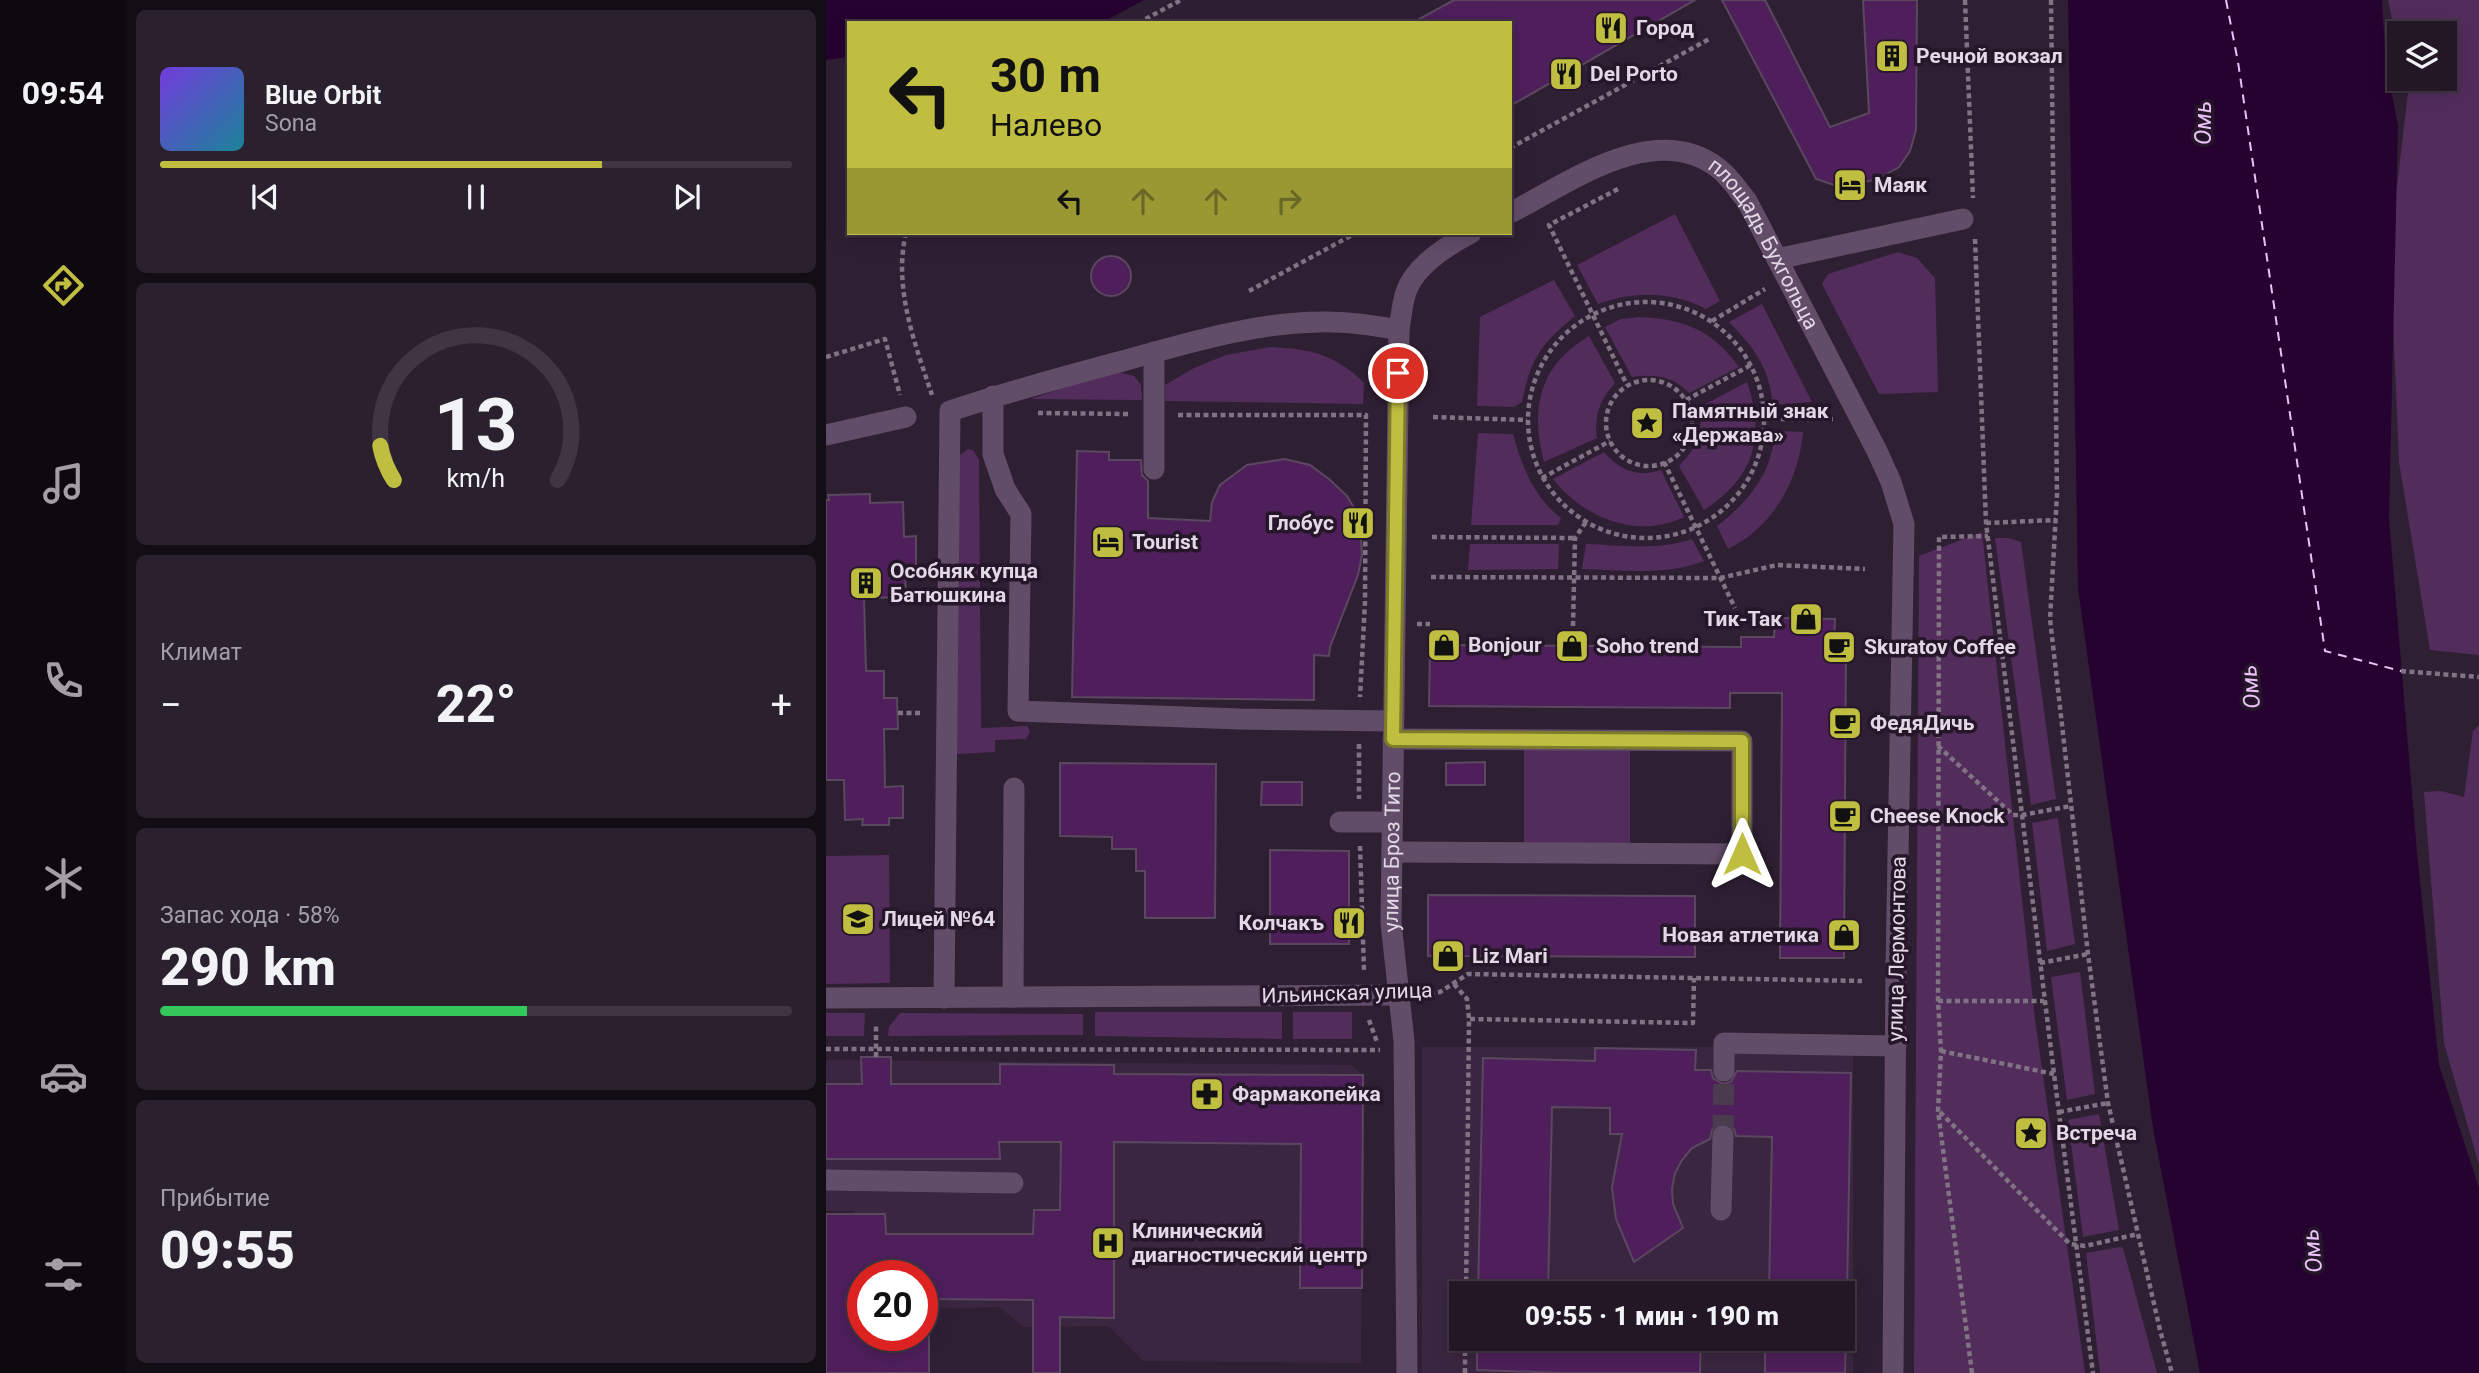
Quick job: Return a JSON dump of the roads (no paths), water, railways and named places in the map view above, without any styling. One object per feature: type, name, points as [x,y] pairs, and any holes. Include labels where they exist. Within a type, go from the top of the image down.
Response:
[{"type":"street","name":"площадь Бухгольца","points":[[1512,212],[1616,158],[1658,149],[1693,153],[1720,169],[1746,201],[1877,451],[1891,482],[1904,524]]},
{"type":"street","points":[[1777,259],[1970,219]]},
{"type":"street","points":[[944,998],[950,411],[993,396],[1154,352],[1280,325],[1319,322],[1364,324],[1399,330],[1407,289],[1428,261],[1467,235]]},
{"type":"street","name":"улица Броз Тито","points":[[1399,330],[1391,923],[1405,1041],[1407,1373]]},
{"type":"street","points":[[1154,352],[1154,469]]},
{"type":"street","points":[[993,396],[993,454],[1005,489],[1021,514],[1018,711],[1240,719],[1393,730],[1742,741],[1742,854],[1392,852]]},
{"type":"street","points":[[826,435],[906,416]]},
{"type":"street","name":"улица Лермонтова","points":[[1894,1373],[1904,524]]},
{"type":"street","points":[[1013,997],[1014,788]]},
{"type":"street","points":[[1340,822],[1392,822]]},
{"type":"street","name":"Ильинская улица","points":[[826,998],[1399,995]]},
{"type":"street","points":[[1724,1070],[1724,1043],[1896,1046]]},
{"type":"street","points":[[1721,1210],[1723,1136]]},
{"type":"street","points":[[826,1180],[1013,1183]]},
{"type":"water","points":[[826,0],[1144,0],[1105,21],[847,21],[847,57],[826,60]]},
{"type":"water","name":"Омь","points":[[2068,0],[2382,0],[2387,91],[2391,91],[2398,125],[2389,518],[2417,853],[2439,1065],[2479,1188],[2479,1373],[2200,1373],[2153,1128],[2078,588]]},
{"type":"tunnel","points":[[1723,1136],[1724,1071]]},
{"type":"place","name":"Город","points":[[1611,28]]},
{"type":"place","name":"Речной вокзал","points":[[1892,56]]},
{"type":"place","name":"Del Porto","points":[[1566,74]]},
{"type":"place","name":"Маяк","points":[[1850,185]]},
{"type":"place","name":"Памятный знак «Держава»","points":[[1647,423]]},
{"type":"place","name":"Глобус","points":[[1358,523]]},
{"type":"place","name":"Tourist","points":[[1108,542]]},
{"type":"place","name":"Особняк купца Батюшкина","points":[[866,583]]},
{"type":"place","name":"Тик-Так","points":[[1806,619]]},
{"type":"place","name":"Bonjour","points":[[1444,645]]},
{"type":"place","name":"Soho trend","points":[[1572,646]]},
{"type":"place","name":"Skuratov Coffee","points":[[1839,647]]},
{"type":"place","name":"ФедяДичь","points":[[1845,723]]},
{"type":"place","name":"Cheese Knock","points":[[1845,816]]},
{"type":"place","name":"Лицей №64","points":[[858,919]]},
{"type":"place","name":"Колчакъ","points":[[1349,923]]},
{"type":"place","name":"Новая атлетика","points":[[1844,935]]},
{"type":"place","name":"Liz Mari","points":[[1448,956]]},
{"type":"place","name":"Фармакопейка","points":[[1207,1094]]},
{"type":"place","name":"Встреча","points":[[2031,1133]]},
{"type":"place","name":"Клинический диагностический центр","points":[[1108,1243]]}]
